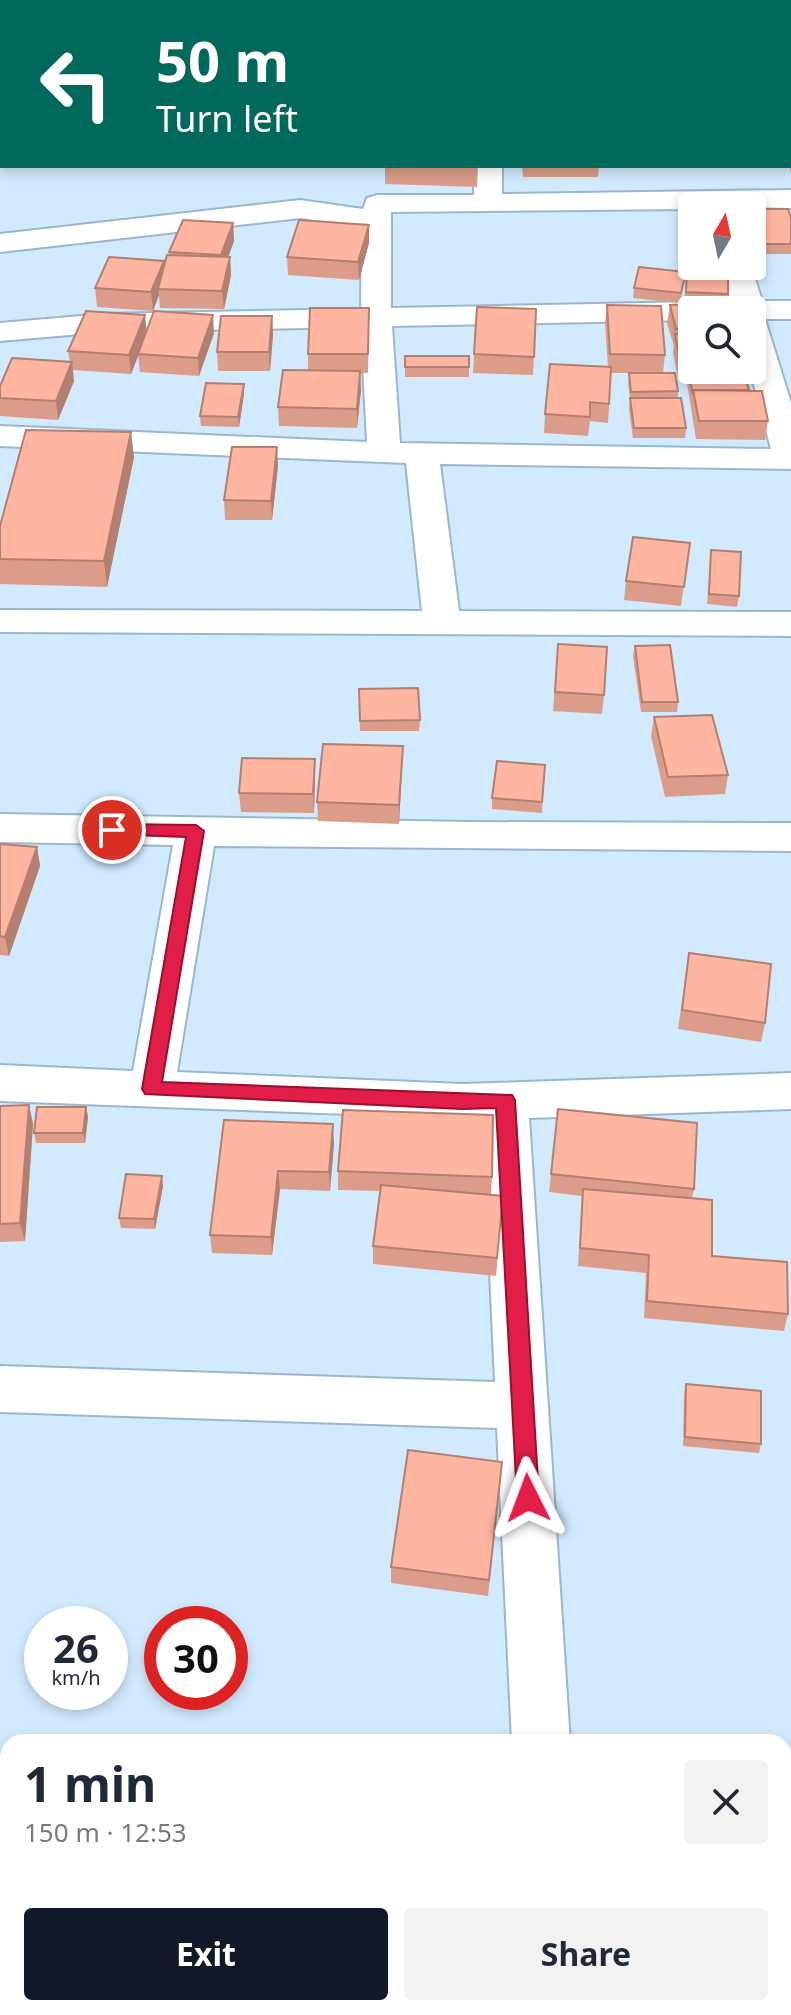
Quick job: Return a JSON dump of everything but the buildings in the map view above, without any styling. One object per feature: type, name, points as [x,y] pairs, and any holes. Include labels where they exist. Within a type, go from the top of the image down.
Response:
[{"type":"street","points":[[488,168],[488,203]]},
{"type":"street","points":[[766,200],[791,199]]},
{"type":"street","points":[[384,453],[376,318],[377,204],[678,203]]},
{"type":"street","points":[[0,243],[300,209],[377,220]]},
{"type":"street","points":[[766,310],[791,310]]},
{"type":"street","points":[[0,332],[104,323],[678,311]]},
{"type":"street","points":[[0,436],[384,453],[790,459],[766,373]]},
{"type":"street","points":[[422,453],[442,623]]},
{"type":"street","points":[[0,621],[791,624]]},
{"type":"street","points":[[0,828],[791,837]]},
{"type":"street","points":[[152,1089],[196,831]]},
{"type":"street","points":[[0,1083],[462,1102],[791,1091]]},
{"type":"street","points":[[505,1100],[541,1734]]},
{"type":"street","points":[[0,1389],[523,1406]]},
{"type":"route","points":[[112,830],[196,831],[152,1089],[462,1102],[505,1100],[528,1498]]}]
